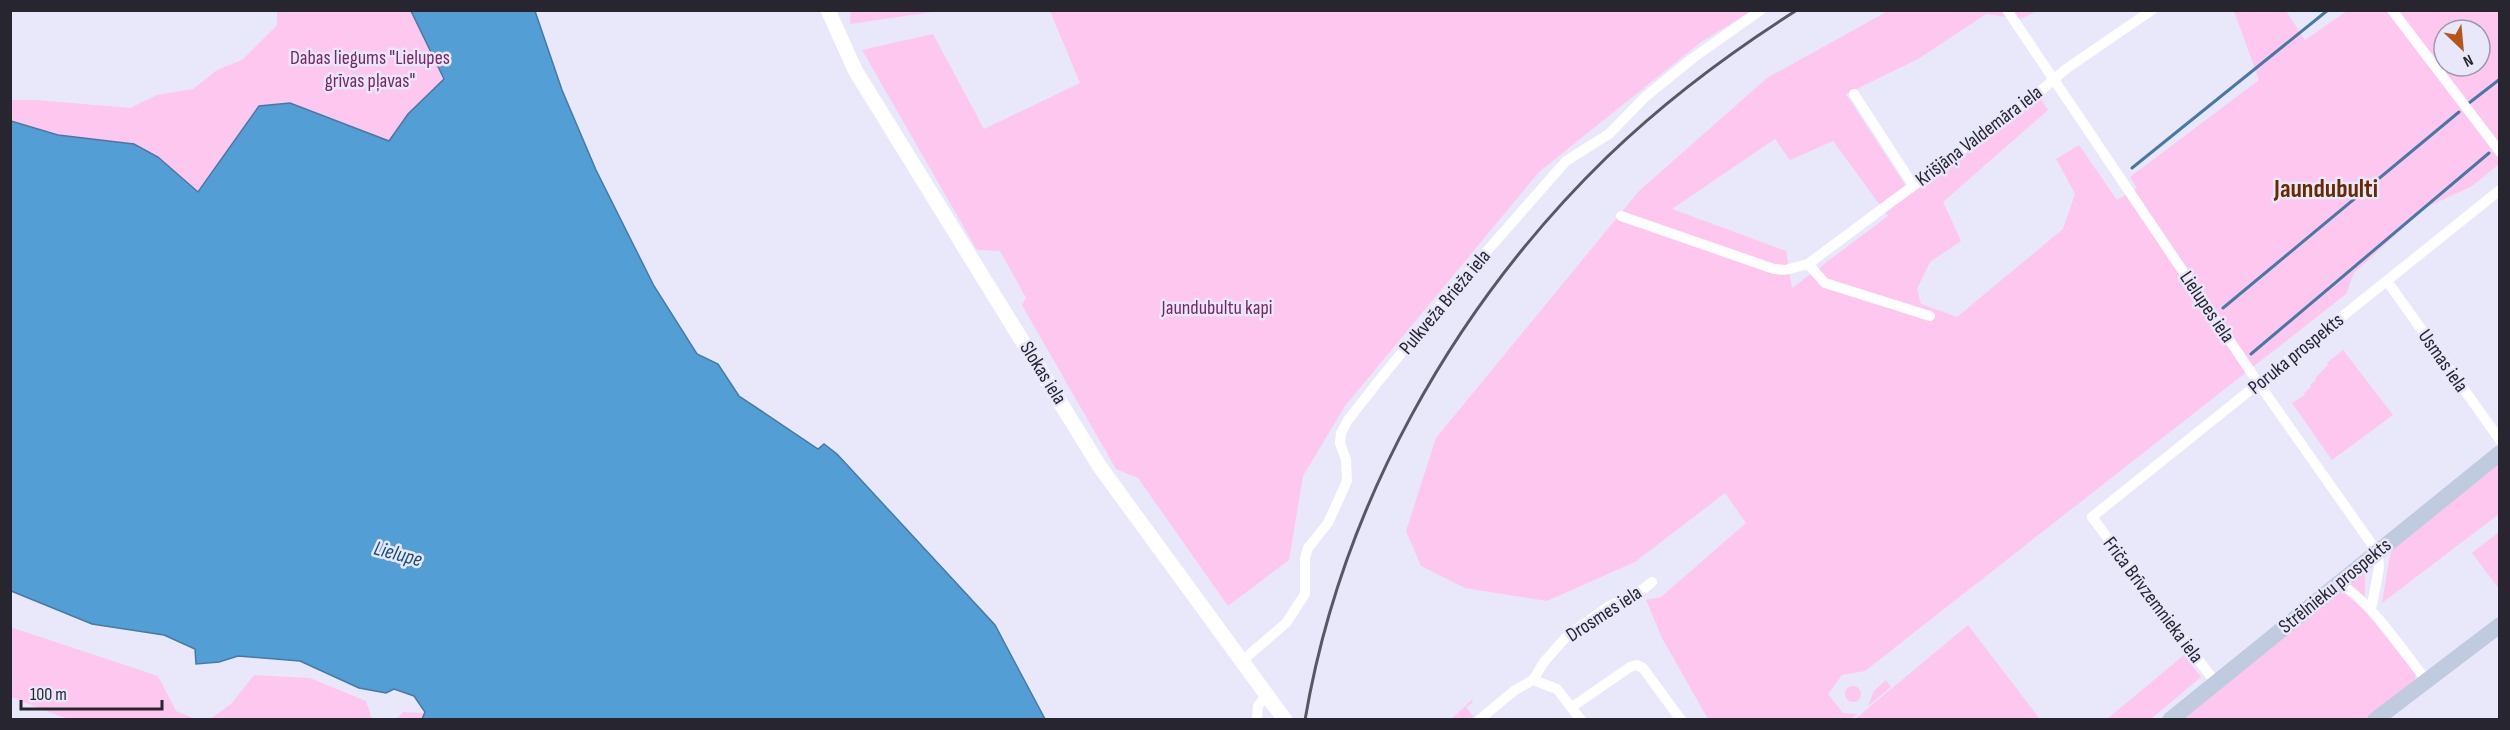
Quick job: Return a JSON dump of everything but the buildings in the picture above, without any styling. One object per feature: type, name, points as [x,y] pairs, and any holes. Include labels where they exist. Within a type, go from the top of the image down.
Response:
[{"type":"main road","name":"Slokas iela","points":[[828,10],[855,70],[1100,467],[1285,720]]},
{"type":"main road","name":"Strēlnieku prospekts","points":[[2170,720],[2499,453]]},
{"type":"main road","points":[[2375,720],[2499,625]]},
{"type":"street","name":"Pulkveža Brieža iela","points":[[1242,660],[1286,623],[1305,594],[1305,558],[1308,548],[1328,523],[1347,481],[1346,460],[1340,443],[1341,433],[1377,382],[1451,292],[1566,161],[1608,134],[1645,97],[1693,58],[1761,10]]},
{"type":"street","name":"Lielupes iela","points":[[2007,10],[2259,384],[2378,553]]},
{"type":"street","name":"Krišjāņa Valdemāra iela","points":[[1808,264],[2054,79],[2151,10]]},
{"type":"street","points":[[2392,10],[2499,152]]},
{"type":"street","points":[[1854,94],[1913,185]]},
{"type":"street","name":"Poruka prospekts","points":[[2092,517],[2499,190]]},
{"type":"street","points":[[1621,216],[1774,269],[1785,270],[1808,264],[1825,283],[1930,316]]},
{"type":"street","name":"Usmas iela","points":[[2387,281],[2499,440]]},
{"type":"street","name":"Friča Brīvzemnieka iela","points":[[2092,517],[2215,682]]},
{"type":"street","points":[[2371,610],[2379,568],[2378,553]]},
{"type":"street","name":"Drosmes iela","points":[[1479,720],[1515,690],[1533,680],[1544,662],[1566,636],[1609,606],[1636,595],[1652,582]]},
{"type":"street","points":[[2340,583],[2371,610],[2426,680]]},
{"type":"street","points":[[1572,707],[1630,667],[1637,665],[1644,668],[1681,720]]},
{"type":"street","points":[[1533,680],[1557,689],[1581,720]]},
{"type":"street","points":[[1257,720],[1258,706],[1267,694]]},
{"type":"green space","points":[[851,10],[939,11],[850,24]]},
{"type":"green space","name":"Dabas liegums \"Lielupes grīvas pļavas\"","points":[[277,11],[497,11],[444,79],[408,114],[389,141],[290,103],[259,106],[198,192],[158,157],[134,144],[58,135],[11,121],[11,100],[130,108],[157,95],[193,89],[217,70],[242,60],[277,25]]},
{"type":"green space","name":"Jaundubultu kapi","points":[[1050,11],[1751,11],[1701,42],[1539,172],[1345,406],[1303,476],[1289,560],[1228,606],[1138,478],[1116,469],[1022,305],[1026,298],[1000,251],[977,250],[862,50],[933,34],[984,129],[1080,83]]},
{"type":"green space","points":[[1888,11],[2038,11],[2020,19],[1986,14],[1918,59],[1846,94],[1911,194],[2040,98],[2048,110],[1943,202],[1961,241],[1930,262],[1917,289],[1921,304],[1957,317],[2063,229],[2075,194],[2056,159],[2079,145],[2117,200],[2137,188],[2130,177],[2259,80],[2234,11],[2286,11],[2305,40],[2347,11],[2499,11],[2499,164],[2472,186],[2425,208],[2354,273],[2346,294],[1865,671],[1842,675],[1828,694],[1843,713],[1858,714],[1851,719],[1708,719],[1662,638],[1646,600],[1661,597],[1746,523],[1725,493],[1635,562],[1547,601],[1465,588],[1421,566],[1406,531],[1436,438],[1639,191],[1767,78]],"holes":[[[1775,139],[1790,160],[1833,141],[1888,216],[1792,288],[1786,251],[1672,209]]]},
{"type":"green space","points":[[2343,350],[2393,415],[2332,460],[2292,403],[2305,395],[2304,393],[2316,380],[2315,378],[2328,365],[2327,363]]},
{"type":"green space","points":[[2499,462],[2499,514],[2382,603],[2391,549]]},
{"type":"green space","points":[[2499,532],[2499,589],[2472,553]]},
{"type":"green space","points":[[2365,570],[2365,595],[2364,597],[2349,585]]},
{"type":"green space","points":[[2336,591],[2351,596],[2364,609],[2416,675],[2414,683],[2366,719],[2177,720]]},
{"type":"green space","points":[[1968,625],[2040,719],[1855,719]]},
{"type":"green space","points":[[10,627],[158,676],[176,711],[195,719],[67,719],[11,697]]},
{"type":"green space","points":[[2184,655],[2201,677],[2151,719],[2107,719]]},
{"type":"green space","points":[[254,675],[310,678],[366,701],[372,719],[210,719],[231,704]]},
{"type":"green space","points":[[1886,680],[1891,687],[1868,706],[1874,691]]},
{"type":"green space","points":[[1853,686],[1861,694],[1853,702],[1845,694]]},
{"type":"green space","points":[[1472,700],[1473,702],[1466,707],[1473,716],[1472,719],[1451,719]]},
{"type":"green space","points":[[403,712],[425,713],[422,719],[396,720]]},
{"type":"water","name":"Lielupe","points":[[411,11],[535,11],[562,90],[596,170],[654,286],[697,354],[718,364],[739,396],[818,449],[824,444],[837,454],[995,625],[1045,719],[422,719],[425,712],[414,696],[394,689],[386,693],[359,688],[300,661],[238,656],[219,662],[196,664],[195,649],[164,635],[92,624],[11,591],[11,121],[58,135],[134,144],[158,157],[198,192],[259,106],[290,103],[389,141],[408,114],[444,79]]},
{"type":"waterway","points":[[2132,168],[2328,10]]},
{"type":"waterway","points":[[2469,103],[2500,79]]},
{"type":"waterway","points":[[2223,308],[2459,112]]},
{"type":"waterway","points":[[2251,354],[2489,153]]},
{"type":"railway","points":[[1305,720],[1322,641],[1346,563],[1376,488],[1412,415],[1453,345],[1500,278],[1551,216],[1607,157],[1652,116],[1698,79],[1797,10]]},
{"type":"district","name":"Jaundubulti","points":[[2326,189]]}]
